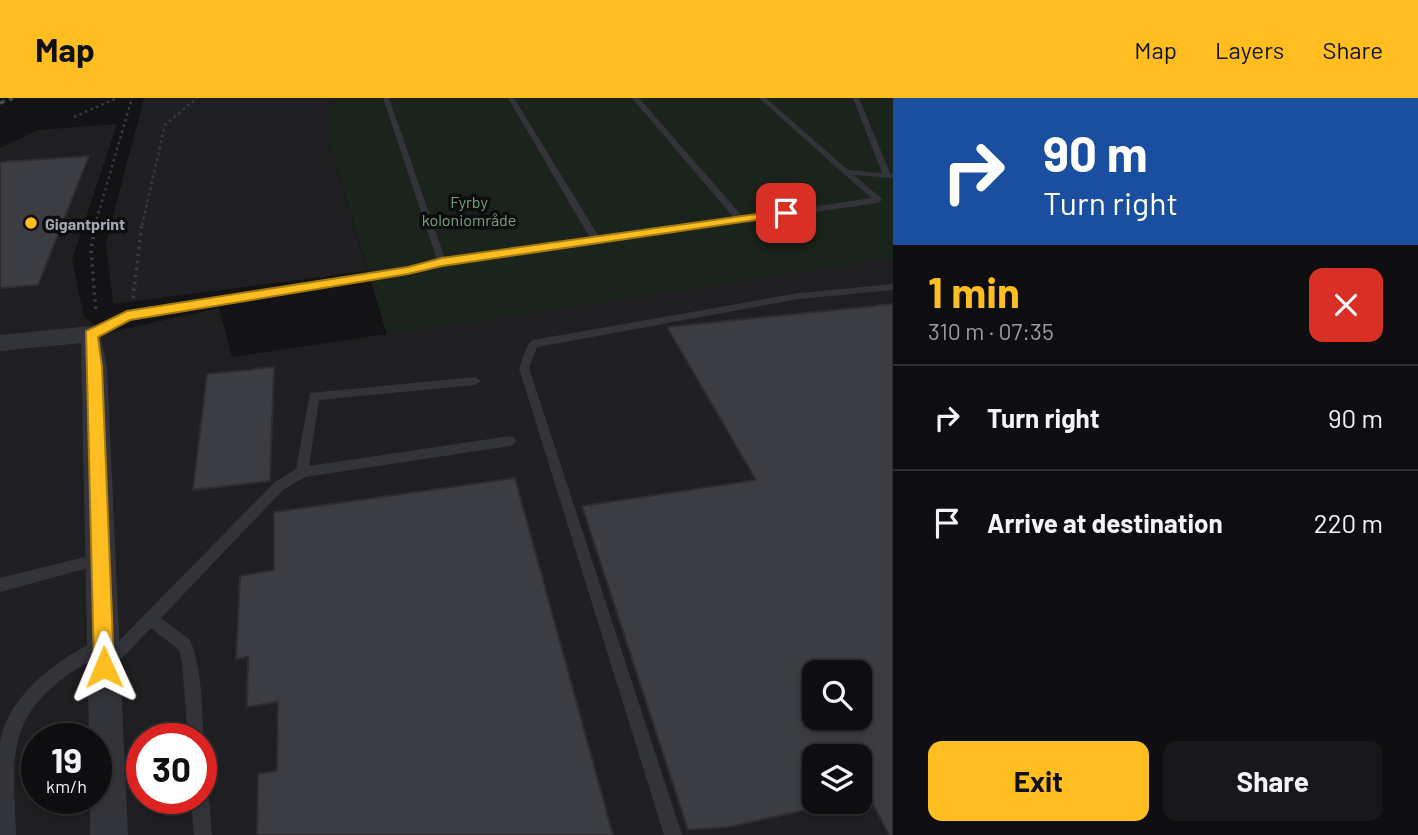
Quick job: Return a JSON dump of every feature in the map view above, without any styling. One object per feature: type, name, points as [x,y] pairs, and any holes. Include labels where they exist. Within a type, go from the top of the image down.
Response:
[{"type":"street","points":[[0,343],[91,334],[95,367],[109,835]]},
{"type":"lane","points":[[386,98],[442,262]]},
{"type":"lane","points":[[511,98],[596,240]]},
{"type":"lane","points":[[635,98],[740,219]]},
{"type":"lane","points":[[91,334],[127,316],[408,271],[442,262],[878,200],[762,98]]},
{"type":"lane","points":[[847,172],[890,175],[856,98]]},
{"type":"lane","points":[[673,835],[524,368],[533,344],[799,296],[893,287]]},
{"type":"lane","points":[[302,472],[314,396],[475,381]]},
{"type":"lane","points":[[7,835],[9,738],[26,703],[67,663],[103,656],[151,619],[279,485],[302,472],[510,441]]},
{"type":"lane","points":[[0,585],[101,559]]},
{"type":"lane","points":[[151,619],[185,645],[190,663],[195,723]]},
{"type":"lane","points":[[201,814],[203,835]]},
{"type":"path","points":[[74,117],[117,98]]},
{"type":"path","points":[[91,334],[97,317],[91,249],[96,221],[132,98]]},
{"type":"path","points":[[127,316],[133,299],[141,228],[165,125],[197,98]]},
{"type":"shaded area","points":[[144,98],[339,98],[325,111],[328,139],[367,271],[113,304],[106,243]]},
{"type":"shaded area","points":[[117,124],[72,260],[84,317],[106,333],[219,308],[232,357],[893,258],[893,835],[0,835],[0,148],[38,130]]},
{"type":"green space","name":"Fyrby koloniområde","points":[[339,98],[893,98],[893,258],[387,335],[328,139],[325,111]]},
{"type":"building","name":"Gigantprint","points":[[89,156],[38,285],[0,288],[0,162]]},
{"type":"building","points":[[893,304],[893,835],[889,835],[872,803],[872,744],[802,744],[802,811],[729,827],[688,830],[582,506],[756,480],[667,327]]},
{"type":"building","points":[[274,367],[270,481],[193,490],[207,374]]},
{"type":"building","points":[[515,478],[613,835],[257,835],[258,774],[277,771],[278,702],[247,707],[248,657],[236,659],[240,576],[274,570],[274,512]]},
{"type":"railway","points":[[0,103],[13,98]]},
{"type":"place","name":"Gigantprint","points":[[31,223]]},
{"type":"route","points":[[104,667],[95,367],[91,334],[127,316],[173,307],[408,271],[442,262],[786,213]]}]
